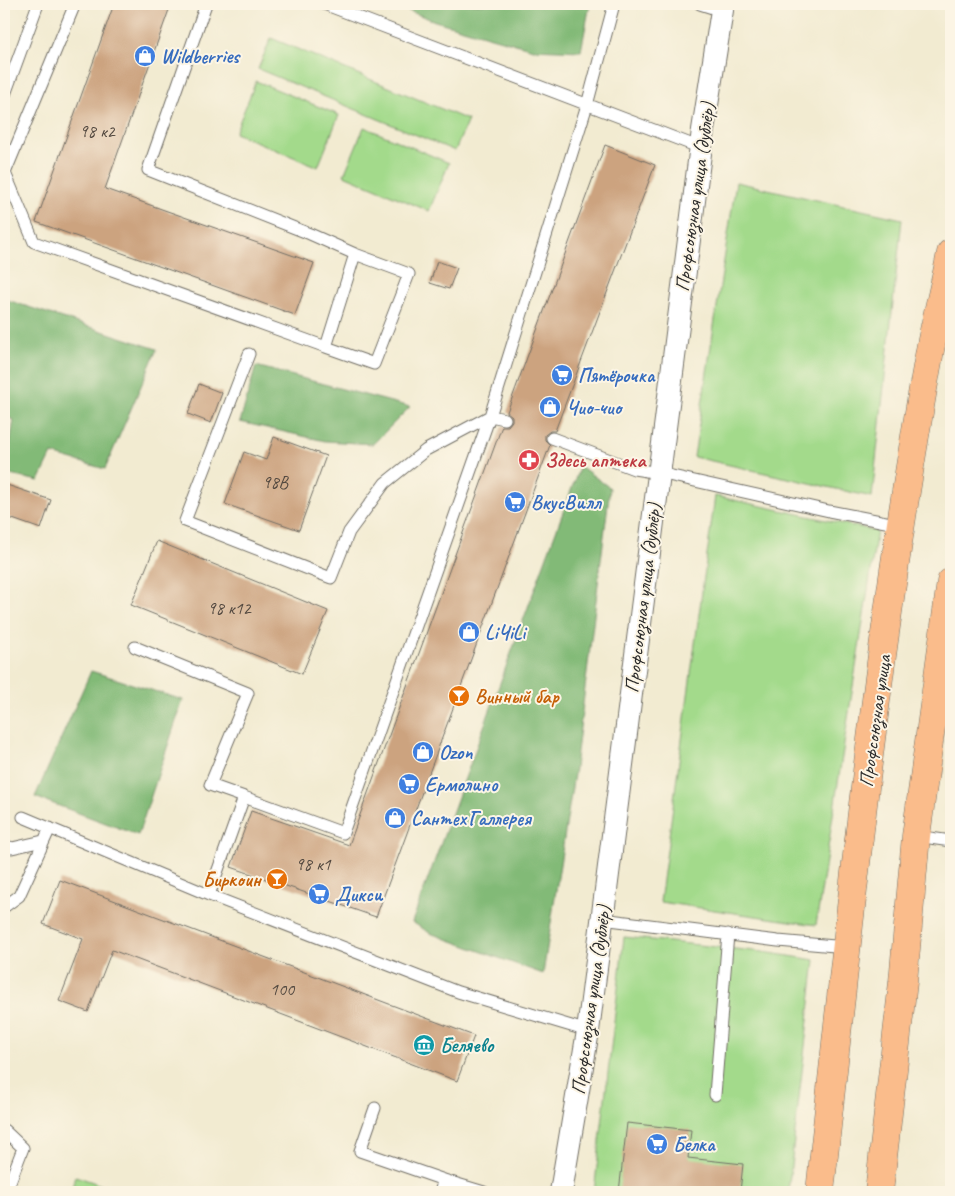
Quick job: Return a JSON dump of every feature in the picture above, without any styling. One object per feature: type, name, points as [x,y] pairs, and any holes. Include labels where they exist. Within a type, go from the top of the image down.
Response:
[{"type":"main road","name":"Профсоюзная улица","points":[[820,1192],[846,947],[901,525],[931,349],[951,252]]},
{"type":"main road","points":[[878,1192],[903,982],[916,836],[951,582]]},
{"type":"street","name":"Профсоюзная улица (дублёр)","points":[[561,1192],[588,1032],[658,472],[701,148],[723,8]]},
{"type":"lane","points":[[4,96],[38,4]]},
{"type":"lane","points":[[75,4],[5,173],[34,242],[374,364],[409,274],[148,170],[206,4]]},
{"type":"lane","points":[[324,4],[701,148]]},
{"type":"lane","points":[[135,646],[248,693],[210,785],[343,832],[490,416],[587,105],[614,4]]},
{"type":"lane","points":[[700,4],[723,8]]},
{"type":"lane","points":[[326,347],[355,254]]},
{"type":"lane","points":[[249,354],[185,521],[332,578],[349,532],[385,483],[426,450],[490,416],[505,419]]},
{"type":"lane","points":[[552,438],[634,469],[658,472],[829,511],[901,525]]},
{"type":"lane","points":[[209,895],[244,797]]},
{"type":"lane","points":[[24,817],[209,895],[458,992],[588,1032]]},
{"type":"lane","points":[[4,907],[19,896],[50,828]]},
{"type":"lane","points":[[916,836],[951,841]]},
{"type":"lane","points":[[4,845],[12,848],[43,841]]},
{"type":"lane","points":[[602,919],[778,941],[846,947]]},
{"type":"lane","points":[[715,1095],[728,934]]},
{"type":"lane","points":[[375,1108],[360,1151],[484,1192]]},
{"type":"lane","points":[[4,1130],[23,1148],[6,1192]]},
{"type":"lane","points":[[440,1192],[444,1180]]},
{"type":"green space","points":[[391,4],[590,4],[581,51],[533,49],[435,21]]},
{"type":"green space","points":[[271,38],[468,120],[455,151],[258,69]]},
{"type":"green space","points":[[256,81],[339,115],[318,167],[235,133]]},
{"type":"green space","points":[[364,127],[449,163],[429,211],[344,175]]},
{"type":"green space","points":[[736,182],[902,219],[872,497],[694,457]]},
{"type":"green space","points":[[4,299],[157,349],[105,469],[52,454],[39,481],[5,474],[14,420],[4,416]]},
{"type":"green space","points":[[256,366],[410,407],[373,444],[325,441],[240,422]]},
{"type":"green space","points":[[580,466],[610,488],[575,768],[543,974],[430,933],[412,922]]},
{"type":"green space","points":[[715,496],[877,531],[816,925],[660,902]]},
{"type":"green space","points":[[91,671],[183,700],[138,835],[35,797]]},
{"type":"green space","points":[[624,937],[763,952],[815,960],[788,1192],[594,1192]]},
{"type":"green space","points":[[76,1176],[120,1192],[70,1192]]},
{"type":"building","points":[[114,4],[171,4],[105,189],[314,263],[295,315],[36,222]]},
{"type":"building","points":[[605,145],[655,165],[555,431],[550,431],[545,435],[545,440],[550,445],[376,917],[231,867],[251,811],[349,845],[502,426],[508,426],[512,421],[512,416],[507,412]]},
{"type":"building","points":[[437,261],[457,268],[449,289],[430,283]]},
{"type":"building","points":[[199,384],[222,393],[211,423],[188,414]]},
{"type":"building","points":[[274,437],[326,456],[299,530],[225,504],[244,452],[266,460]]},
{"type":"building","points":[[4,484],[51,500],[41,529],[4,516]]},
{"type":"building","points":[[157,541],[328,611],[302,674],[131,605]]},
{"type":"building","points":[[60,880],[474,1036],[457,1081],[112,950],[88,1012],[59,1001],[83,939],[43,924]]},
{"type":"building","name":"Белка","points":[[627,1123],[691,1130],[688,1158],[743,1164],[740,1192],[619,1192]]},
{"type":"place","name":"Wildberries","points":[[145,56]]},
{"type":"place","name":"Пятёрочка","points":[[562,375]]},
{"type":"place","name":"Чио-чио","points":[[550,407]]},
{"type":"place","name":"Здесь аптека","points":[[529,460]]},
{"type":"place","name":"ВкусВилл","points":[[515,502]]},
{"type":"place","name":"LiЧiLi","points":[[469,632]]},
{"type":"place","name":"Винный бар","points":[[459,696]]},
{"type":"place","name":"Ozon","points":[[423,752]]},
{"type":"place","name":"Ермолино","points":[[409,784]]},
{"type":"place","name":"СантехГаллерея","points":[[395,818]]},
{"type":"place","name":"Биркоин","points":[[277,879]]},
{"type":"place","name":"Дикси","points":[[319,894]]},
{"type":"place","name":"Беляево","points":[[424,1045]]},
{"type":"place","name":"Белка","points":[[657,1144]]}]
